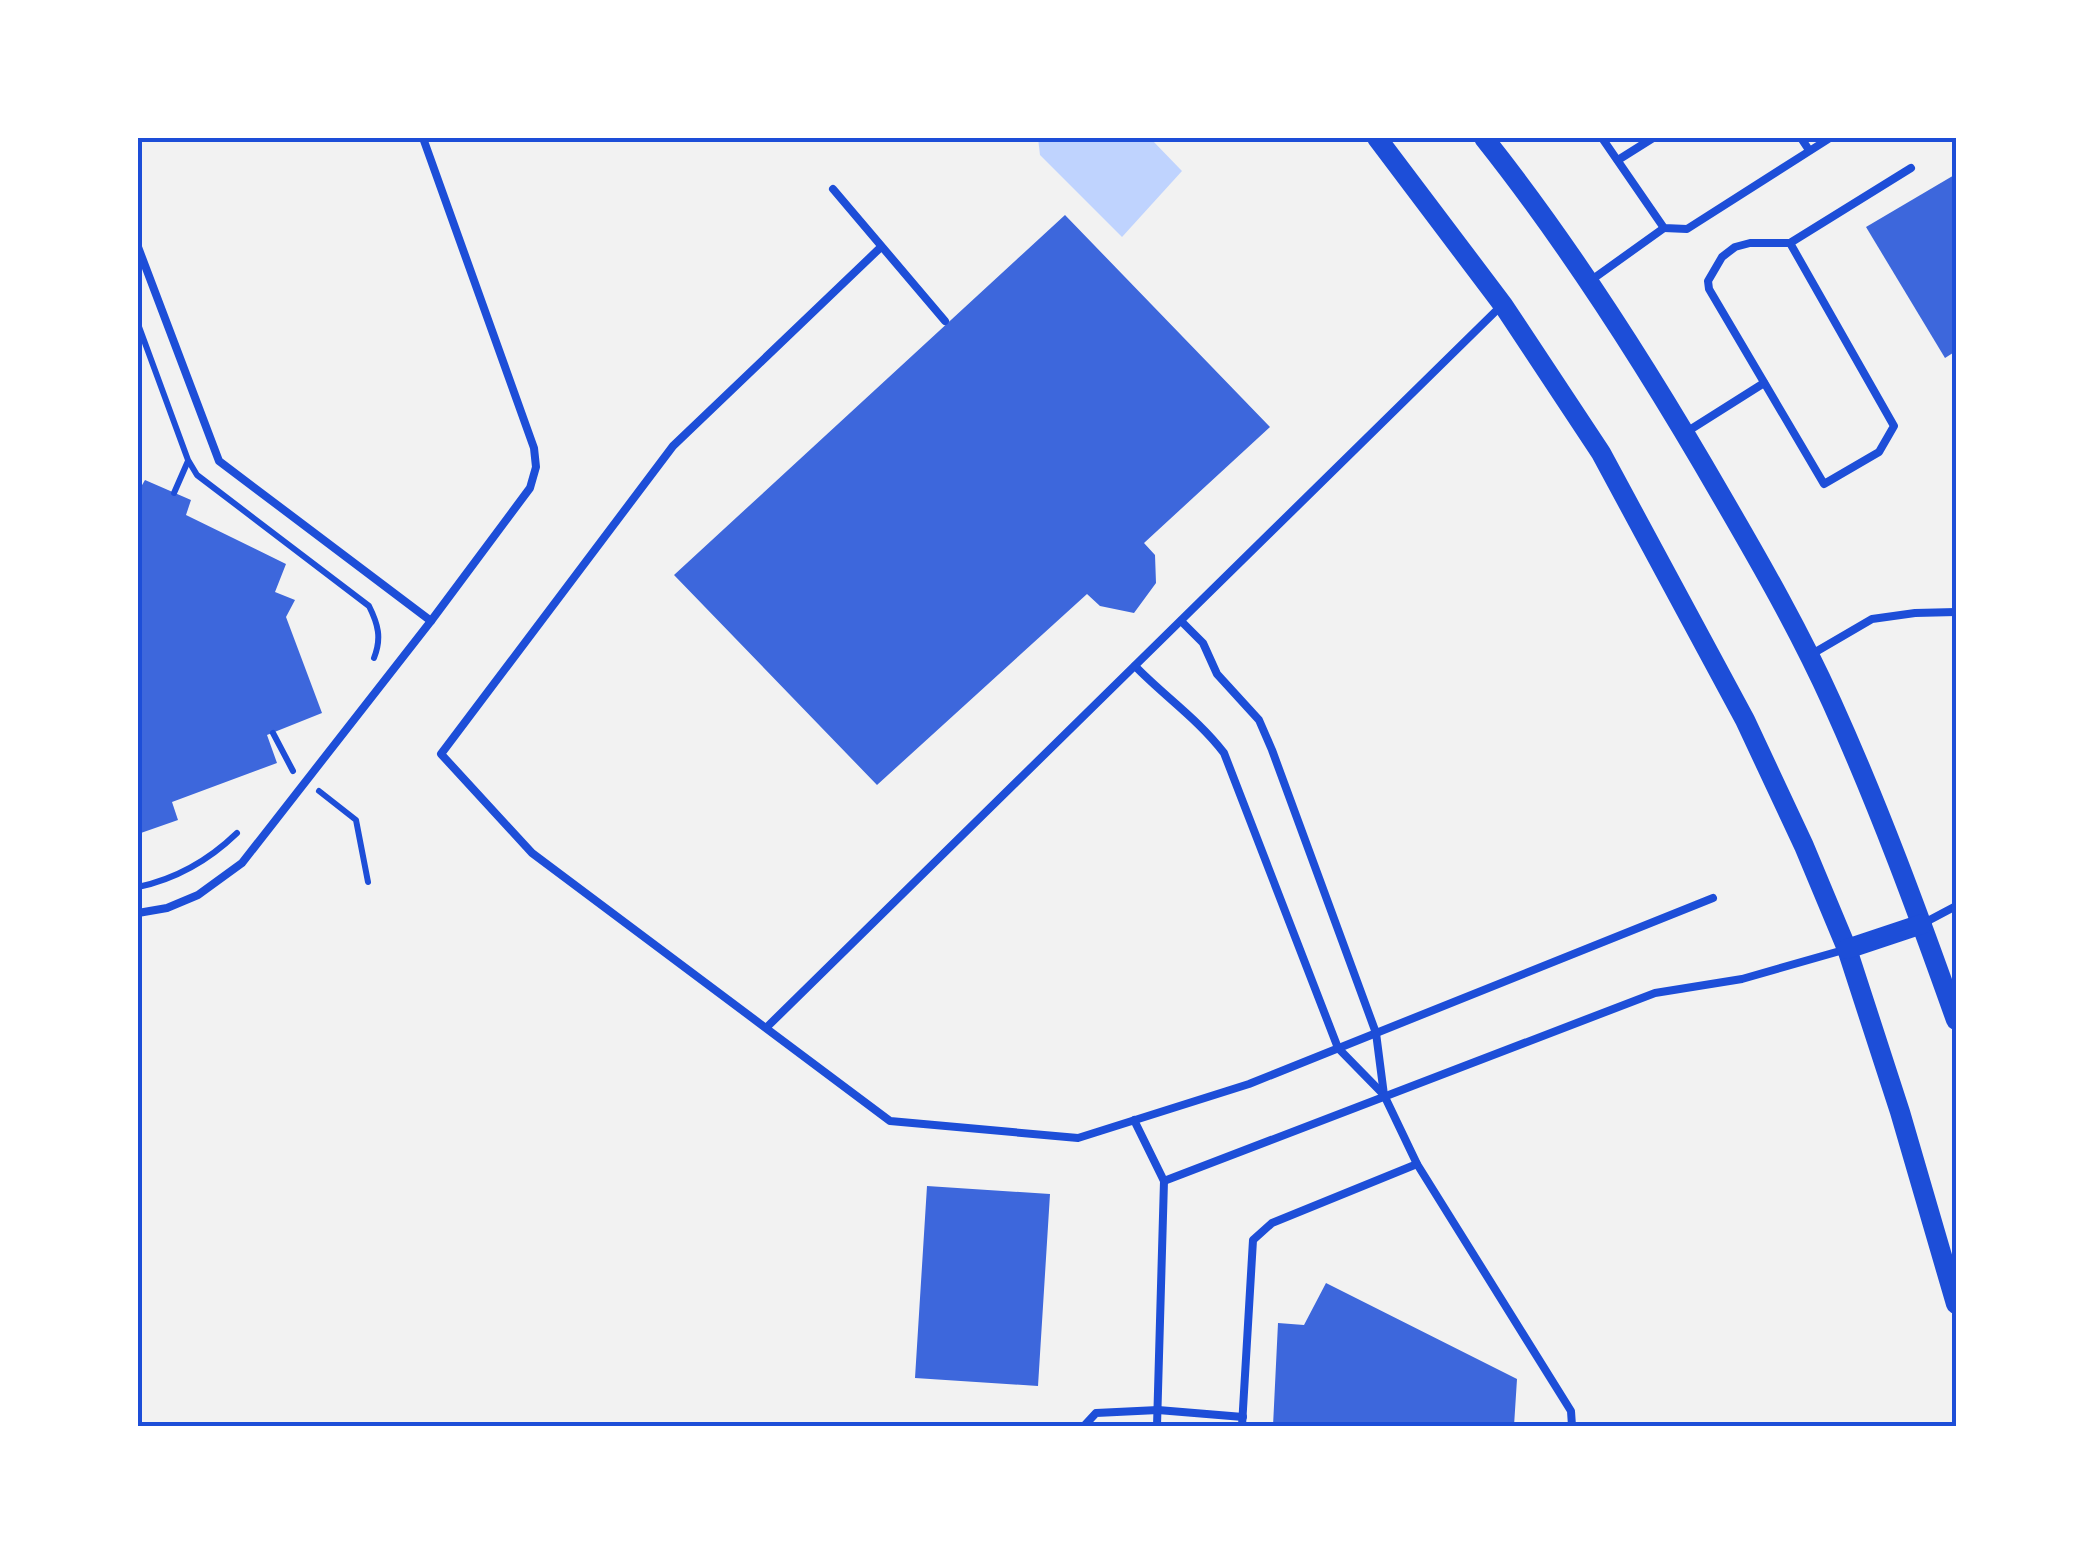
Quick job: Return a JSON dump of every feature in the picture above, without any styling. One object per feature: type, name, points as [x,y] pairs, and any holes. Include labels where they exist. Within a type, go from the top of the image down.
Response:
[{"type":"main road","points":[[1378,138],[1503,304],[1601,453],[1753,738],[1847,949],[1956,1304]]},
{"type":"main road","points":[[1484,138],[1590,282],[1685,433],[1765,572],[1874,797],[1956,1020]]},
{"type":"main road","points":[[1847,949],[1922,924]]},
{"type":"lane","points":[[138,913],[168,908],[219,882],[242,863],[522,500],[536,467],[534,448],[423,138]]},
{"type":"lane","points":[[1602,138],[1664,228]]},
{"type":"lane","points":[[1618,160],[1652,138]]},
{"type":"lane","points":[[1800,138],[1810,150]]},
{"type":"lane","points":[[1590,282],[1664,228],[1687,229],[1830,138]]},
{"type":"lane","points":[[1790,243],[1894,426],[1880,452],[1824,484],[1709,289],[1708,281],[1722,257],[1735,246],[1750,242],[1790,243],[1911,168]]},
{"type":"lane","points":[[832,190],[944,322]]},
{"type":"lane","points":[[881,247],[673,446],[441,754],[532,854],[890,1121],[1078,1138],[1249,1084],[1713,898]]},
{"type":"lane","points":[[138,248],[219,461],[431,622]]},
{"type":"lane","points":[[767,1027],[1503,304]]},
{"type":"lane","points":[[1685,433],[1764,383]]},
{"type":"lane","points":[[1808,656],[1872,619],[1956,612]]},
{"type":"lane","points":[[1181,620],[1203,643],[1217,674],[1260,720],[1376,1033],[1384,1095],[1417,1164],[1570,1411],[1572,1426]]},
{"type":"lane","points":[[1135,666],[1162,695],[1208,732],[1224,752],[1338,1048],[1384,1095]]},
{"type":"lane","points":[[1922,924],[1956,906]]},
{"type":"lane","points":[[1164,1180],[1654,993],[1742,979],[1847,949]]},
{"type":"lane","points":[[1134,1120],[1164,1180],[1157,1426]]},
{"type":"lane","points":[[1084,1426],[1096,1414],[1158,1410],[1243,1422],[1253,1240],[1272,1223],[1417,1164]]},
{"type":"path","points":[[138,324],[140,338],[197,475],[368,606],[378,624],[379,646],[373,660]]},
{"type":"path","points":[[174,493],[188,460]]},
{"type":"path","points":[[273,733],[290,769],[356,820],[368,882]]},
{"type":"path","points":[[280,782],[302,753]]},
{"type":"path","points":[[138,887],[193,868],[248,822]]},
{"type":"water","points":[[1038,138],[1150,138],[1182,171],[1122,237],[1040,155]]},
{"type":"building","points":[[1956,174],[1956,351],[1945,358],[1866,227]]},
{"type":"building","points":[[1065,215],[1270,427],[1144,543],[1155,555],[1156,583],[1134,613],[1100,606],[1087,594],[877,785],[674,575]]},
{"type":"building","points":[[145,480],[191,500],[186,515],[286,564],[275,592],[295,600],[286,617],[322,713],[267,735],[277,763],[172,802],[178,820],[138,834],[138,492]]},
{"type":"building","points":[[927,1186],[1050,1194],[1038,1386],[915,1378]]},
{"type":"building","points":[[1326,1283],[1517,1379],[1514,1426],[1273,1426],[1278,1323],[1304,1325]]}]
